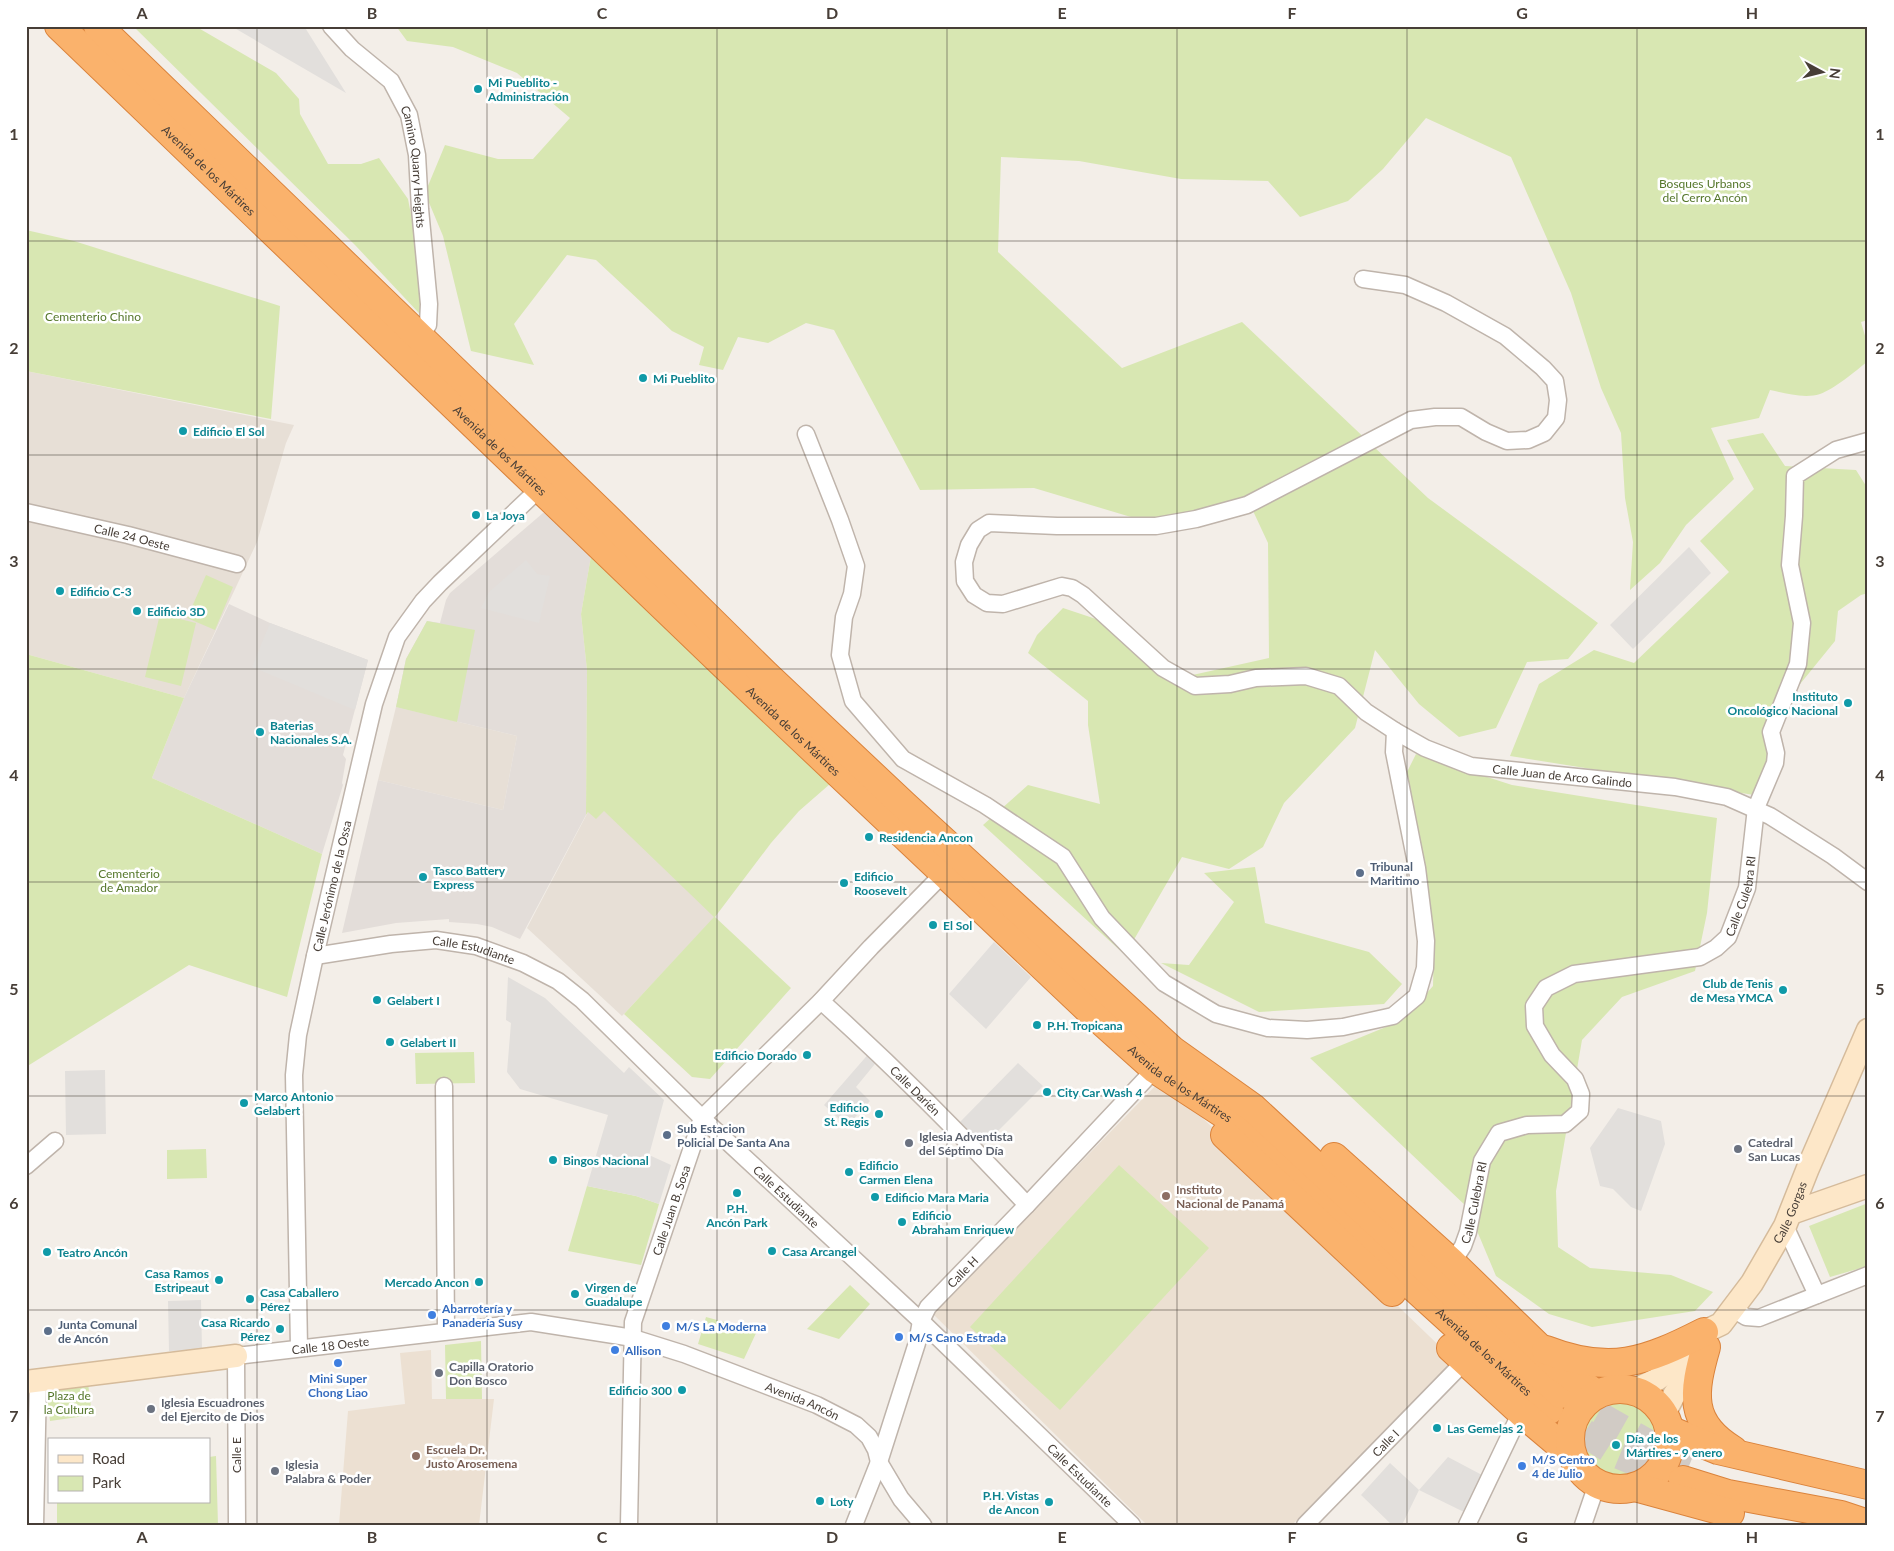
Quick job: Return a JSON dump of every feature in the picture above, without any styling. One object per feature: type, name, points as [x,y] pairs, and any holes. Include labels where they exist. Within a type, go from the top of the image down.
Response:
[{"type":"highway","name":"Avenida de los Mártires","points":[[59,26],[540,488],[1081,1003],[1155,1069],[1230,1118],[1287,1164],[1409,1283],[1555,1402],[1253,1108],[1173,1051],[986,882],[766,675],[610,521],[98,26]]},
{"type":"highway","points":[[1116,1000],[1256,1090],[1311,1136],[1452,1263],[1558,1366],[1596,1394]]},
{"type":"highway","points":[[1155,1069],[1465,1361],[1572,1455]]},
{"type":"highway","points":[[1538,1347],[1560,1356],[1584,1361],[1632,1362],[1709,1335]]},
{"type":"highway","points":[[1709,1335],[1697,1381],[1698,1412],[1706,1429],[1722,1443],[1745,1457]]},
{"type":"highway","points":[[1622,1388],[1634,1390],[1646,1395],[1656,1403],[1666,1422],[1668,1451],[1659,1471],[1648,1480],[1635,1487],[1622,1489],[1608,1488],[1597,1484],[1579,1468],[1572,1455],[1570,1442],[1571,1427],[1576,1414],[1584,1403],[1596,1394],[1608,1389],[1622,1388]]},
{"type":"highway","points":[[1666,1422],[1718,1450],[1868,1485]]},
{"type":"highway","points":[[1868,1502],[1850,1496],[1730,1473],[1687,1470],[1728,1494],[1841,1515],[1868,1524]]},
{"type":"highway","points":[[1635,1487],[1740,1516],[1790,1525]]},
{"type":"street","name":"Camino Quarry Heights","points":[[331,26],[352,49],[391,81],[409,115],[417,155],[429,304],[428,325],[419,336]]},
{"type":"street","name":"Calle Juan de Arco Galindo","points":[[1364,279],[1405,285],[1446,303],[1505,336],[1544,368],[1554,381],[1558,400],[1556,418],[1544,433],[1528,440],[1508,441],[1486,432],[1461,418],[1435,417],[1411,420],[1247,505],[1196,519],[1156,526],[1057,526],[989,523],[978,530],[969,545],[964,562],[965,581],[974,595],[986,603],[1003,604],[1062,586],[1072,588],[1083,595],[1163,668],[1195,686],[1230,684],[1256,678],[1306,676],[1339,686],[1366,712],[1395,731],[1425,748],[1471,766],[1546,772],[1675,787],[1727,797],[1756,808],[1825,851],[1868,882]]},
{"type":"street","points":[[806,434],[856,566],[852,594],[844,617],[840,655],[854,700],[903,759],[985,805],[1064,857],[1102,918],[1164,982],[1216,1014],[1268,1028],[1307,1030],[1343,1026],[1393,1016],[1417,996],[1425,968],[1426,941],[1417,868],[1394,752],[1395,731]]},
{"type":"street","name":"Calle Culebra Rl","points":[[1452,1263],[1463,1246],[1468,1232],[1482,1161],[1499,1133],[1527,1125],[1565,1124],[1580,1112],[1582,1094],[1575,1079],[1552,1055],[1535,1026],[1534,1006],[1546,988],[1574,974],[1700,957],[1716,948],[1728,937],[1747,888],[1756,808],[1775,763],[1776,754],[1770,732],[1798,664],[1802,623],[1790,565],[1794,516],[1794,476],[1836,450],[1868,441]]},
{"type":"street","name":"Calle Jerónimo de la Ossa","points":[[300,1347],[294,1075],[298,1035],[374,704],[397,637],[423,601],[440,582],[540,488]]},
{"type":"street","name":"Calle 24 Oeste","points":[[26,512],[236,564]]},
{"type":"street","name":"Calle Juan B. Sosa","points":[[629,1525],[632,1322],[702,1118],[821,1001],[944,873]]},
{"type":"street","name":"Calle Estudiante","points":[[315,956],[391,944],[436,940],[476,946],[523,963],[558,981],[582,1000],[702,1118],[921,1321],[1132,1525]]},
{"type":"street","name":"Calle Darién","points":[[821,1001],[892,1066],[960,1133],[1027,1205]]},
{"type":"street","name":"Calle Gorgas","points":[[1634,1390],[1656,1380],[1673,1368],[1709,1335],[1733,1309],[1770,1255],[1788,1220],[1808,1168],[1868,1030]]},
{"type":"street","name":"Calle H","points":[[854,1525],[879,1462],[917,1343],[921,1321],[928,1307],[1155,1069]]},
{"type":"street","points":[[444,1086],[446,1330]]},
{"type":"street","points":[[26,1166],[55,1141]]},
{"type":"street","points":[[1817,1295],[1788,1220],[1868,1186]]},
{"type":"street","points":[[1733,1309],[1746,1317],[1759,1318],[1868,1275]]},
{"type":"street","name":"Calle 18 Oeste","points":[[32,1382],[300,1347],[531,1322],[633,1338]]},
{"type":"street","name":"Calle Gorgas","points":[[1666,1422],[1674,1395],[1709,1335]]},
{"type":"street","name":"Avenida Ancón","points":[[633,1338],[684,1354],[817,1405],[856,1425],[869,1437],[876,1450],[879,1462],[901,1499],[923,1525]]},
{"type":"street","name":"Calle E","points":[[236,1356],[237,1525]]},
{"type":"street","name":"Calle I","points":[[1305,1525],[1465,1361]]},
{"type":"street","points":[[32,1382],[35,1525]]},
{"type":"street","points":[[1467,1525],[1521,1412]]},
{"type":"street","points":[[1583,1525],[1597,1484]]},
{"type":"shaded area","points":[[231,26],[304,26],[346,93]]},
{"type":"shaded area","points":[[26,371],[294,425],[286,443],[257,542],[184,698],[26,654]]},
{"type":"shaded area","points":[[543,513],[547,513],[591,556],[581,614],[587,670],[586,815],[520,939],[492,927],[449,922],[449,919],[396,923],[342,933],[378,780],[503,810],[517,736],[396,707],[406,659],[427,621],[440,623],[446,600],[450,593]]},
{"type":"shaded area","points":[[1689,547],[1711,573],[1633,649],[1610,625]]},
{"type":"shaded area","points":[[526,560],[537,574],[550,576],[539,623],[481,608],[489,592]]},
{"type":"shaded area","name":"Baterias Nacionales S.A.","points":[[229,604],[270,623],[368,660],[343,755],[346,759],[343,785],[322,854],[152,778],[184,698]]},
{"type":"shaded area","points":[[270,623],[368,660],[355,710],[252,667]]},
{"type":"shaded area","points":[[396,707],[517,736],[503,810],[378,780]]},
{"type":"shaded area","points":[[604,810],[715,917],[622,1016],[527,928],[588,812]]},
{"type":"shaded area","points":[[994,942],[1031,977],[986,1029],[949,994]]},
{"type":"shaded area","points":[[508,977],[545,998],[624,1073],[629,1067],[664,1100],[649,1155],[671,1165],[659,1204],[636,1196],[587,1186],[608,1115],[520,1089],[507,1072],[511,1023],[506,1020]]},
{"type":"shaded area","points":[[871,1051],[879,1059],[856,1087],[870,1101],[847,1126],[824,1105]]},
{"type":"shaded area","points":[[1018,1063],[1043,1086],[984,1145],[960,1122]]},
{"type":"shaded area","points":[[105,1070],[106,1134],[66,1135],[65,1071]]},
{"type":"shaded area","name":"Instituto Nacional de Panamá","points":[[1162,1079],[1454,1360],[1292,1525],[1147,1525],[933,1314]]},
{"type":"shaded area","points":[[1618,1108],[1661,1121],[1665,1144],[1641,1211],[1631,1207],[1613,1189],[1600,1186],[1590,1148]]},
{"type":"shaded area","points":[[201,1300],[202,1350],[169,1351],[168,1301]]},
{"type":"shaded area","name":"Escuela Dr. Justo Arosemena","points":[[431,1350],[432,1399],[494,1399],[479,1525],[339,1525],[348,1411],[405,1404],[400,1353]]},
{"type":"shaded area","points":[[1448,1457],[1482,1475],[1464,1512],[1419,1490]]},
{"type":"shaded area","points":[[1390,1463],[1419,1490],[1402,1525],[1392,1525],[1361,1495]]},
{"type":"green space","points":[[133,26],[195,26],[276,73],[299,99],[300,114],[328,164],[361,164],[379,158],[408,199],[433,328],[355,245]]},
{"type":"green space","name":"Bosques Urbanos del Cerro Ancón","points":[[396,26],[1868,26],[1868,320],[1861,322],[1868,346],[1868,361],[1826,392],[1801,396],[1770,390],[1759,418],[1711,428],[1734,479],[1686,525],[1660,563],[1630,590],[1633,542],[1625,498],[1621,433],[1601,388],[1571,293],[1511,157],[1426,118],[1383,169],[1348,201],[1300,217],[1268,181],[1181,179],[1079,161],[1001,157],[998,252],[1122,368],[1242,322],[1428,498],[1598,623],[1568,659],[1527,662],[1496,728],[1459,737],[1419,704],[1375,650],[1355,728],[1284,803],[1263,847],[1229,869],[1182,857],[1125,955],[983,825],[1028,785],[1100,804],[1088,725],[1088,701],[1028,653],[1037,635],[1063,608],[1117,626],[1179,678],[1269,658],[1268,543],[1247,498],[1151,523],[1034,488],[920,490],[834,330],[806,323],[768,343],[738,337],[723,370],[699,365],[704,347],[672,331],[596,260],[567,255],[514,324],[534,365],[471,351],[443,236],[425,193],[445,145],[498,159],[533,159],[570,118],[517,73],[453,47],[407,41]]},
{"type":"green space","name":"Cementerio Chino","points":[[26,230],[74,241],[280,306],[271,419],[26,371]]},
{"type":"green space","points":[[1763,433],[1785,466],[1856,470],[1868,489],[1868,593],[1861,595],[1838,611],[1835,641],[1771,720],[1770,770],[1754,795],[1510,756],[1539,684],[1594,650],[1634,663],[1729,572],[1700,541],[1754,489],[1727,440]]},
{"type":"green space","points":[[591,556],[830,784],[799,811],[771,843],[715,917],[791,988],[710,1079],[692,1077],[624,1014],[714,917],[604,811],[596,819],[588,812],[586,815],[587,670],[581,614]]},
{"type":"green space","points":[[206,575],[233,587],[215,630],[187,618]]},
{"type":"green space","points":[[160,614],[196,623],[181,686],[145,677]]},
{"type":"green space","points":[[427,621],[475,630],[457,722],[396,707],[406,659]]},
{"type":"green space","name":"Cementerio de Amador","points":[[26,654],[184,698],[152,778],[322,854],[287,997],[189,965],[26,1067]]},
{"type":"green space","points":[[1416,754],[1512,785],[1717,818],[1707,913],[1695,971],[1622,997],[1582,1040],[1556,1191],[1558,1247],[1590,1268],[1671,1275],[1713,1292],[1695,1311],[1592,1327],[1549,1314],[1496,1276],[1467,1207],[1310,1058],[1403,1020],[1433,986],[1434,940],[1406,774]]},
{"type":"green space","points":[[1255,867],[1265,923],[1369,952],[1402,984],[1384,1004],[1259,1012],[1161,963],[1189,965],[1234,902],[1204,873]]},
{"type":"green space","points":[[474,1052],[475,1083],[416,1084],[415,1053]]},
{"type":"green space","points":[[206,1149],[207,1178],[167,1179],[167,1150]]},
{"type":"green space","points":[[1119,1165],[1209,1248],[1060,1410],[970,1327]]},
{"type":"green space","points":[[587,1186],[636,1196],[659,1204],[641,1265],[568,1251]]},
{"type":"green space","points":[[1868,1203],[1868,1266],[1830,1277],[1809,1226]]},
{"type":"green space","points":[[850,1285],[870,1304],[839,1339],[807,1329]]},
{"type":"green space","points":[[706,1317],[757,1331],[744,1359],[698,1344]]},
{"type":"green space","points":[[481,1341],[482,1399],[446,1399],[445,1345]]},
{"type":"green space","name":"Plaza de la Cultura","points":[[88,1383],[92,1415],[50,1421],[47,1396],[54,1387]]},
{"type":"green space","points":[[1620,1401],[1635,1404],[1647,1412],[1655,1424],[1658,1439],[1655,1454],[1647,1466],[1635,1474],[1620,1477],[1605,1474],[1593,1466],[1585,1454],[1582,1439],[1585,1424],[1593,1412],[1605,1404]]},
{"type":"green space","points":[[216,1456],[218,1525],[57,1525],[57,1504],[210,1504],[210,1457]]},
{"type":"tunnel","points":[[1561,1394],[1651,1445],[1691,1461]]},
{"type":"tunnel","points":[[1549,1410],[1619,1455],[1683,1480]]},
{"type":"place","name":"Mi Pueblito - Administración","points":[[478,89]]},
{"type":"place","name":"Mi Pueblito","points":[[643,378]]},
{"type":"place","name":"Edificio El Sol","points":[[183,431]]},
{"type":"place","name":"La Joya","points":[[476,515]]},
{"type":"place","name":"Edificio C-3","points":[[60,591]]},
{"type":"place","name":"Edificio 3D","points":[[137,611]]},
{"type":"place","name":"Instituto Oncológico Nacional","points":[[1848,703]]},
{"type":"place","name":"Baterias Nacionales S.A.","points":[[260,732]]},
{"type":"place","name":"Residencia Ancon","points":[[869,837]]},
{"type":"place","name":"Tribunal Maritimo","points":[[1360,873]]},
{"type":"place","name":"Tasco Battery Express","points":[[423,877]]},
{"type":"place","name":"Edificio Roosevelt","points":[[844,883]]},
{"type":"place","name":"El Sol","points":[[933,925]]},
{"type":"place","name":"Club de Tenis de Mesa YMCA","points":[[1783,990]]},
{"type":"place","name":"Gelabert I","points":[[377,1000]]},
{"type":"place","name":"P.H. Tropicana","points":[[1037,1025]]},
{"type":"place","name":"Gelabert II","points":[[390,1042]]},
{"type":"place","name":"Edificio Dorado","points":[[807,1055]]},
{"type":"place","name":"City Car Wash 4","points":[[1047,1092]]},
{"type":"place","name":"Marco Antonio Gelabert","points":[[244,1103]]},
{"type":"place","name":"Edificio St. Regis","points":[[879,1114]]},
{"type":"place","name":"Sub Estacion Policial De Santa Ana","points":[[667,1135]]},
{"type":"place","name":"Iglesia Adventista del Séptimo Día","points":[[909,1143]]},
{"type":"place","name":"Catedral San Lucas","points":[[1738,1149]]},
{"type":"place","name":"Bingos Nacional","points":[[553,1160]]},
{"type":"place","name":"Edificio Carmen Elena","points":[[849,1172]]},
{"type":"place","name":"P.H. Ancón Park","points":[[737,1193]]},
{"type":"place","name":"Instituto Nacional de Panamá","points":[[1166,1196]]},
{"type":"place","name":"Edificio Mara Maria","points":[[875,1197]]},
{"type":"place","name":"Edificio Abraham Enriquew","points":[[902,1222]]},
{"type":"place","name":"Casa Arcangel","points":[[772,1251]]},
{"type":"place","name":"Teatro Ancón","points":[[47,1252]]},
{"type":"place","name":"Casa Ramos Estripeaut","points":[[219,1280]]},
{"type":"place","name":"Mercado Ancon","points":[[479,1282]]},
{"type":"place","name":"Virgen de Guadalupe","points":[[575,1294]]},
{"type":"place","name":"Casa Caballero Pérez","points":[[250,1299]]},
{"type":"place","name":"Abarrotería y Panadería Susy","points":[[432,1315]]},
{"type":"place","name":"M/S La Moderna","points":[[666,1326]]},
{"type":"place","name":"Casa Ricardo Pérez","points":[[280,1329]]},
{"type":"place","name":"Junta Comunal de Ancón","points":[[48,1331]]},
{"type":"place","name":"M/S Cano Estrada","points":[[899,1337]]},
{"type":"place","name":"Allison","points":[[615,1350]]},
{"type":"place","name":"Mini Super Chong Liao","points":[[338,1363]]},
{"type":"place","name":"Capilla Oratorio Don Bosco","points":[[439,1373]]},
{"type":"place","name":"Edificio 300","points":[[682,1390]]},
{"type":"place","name":"Iglesia Escuadrones del Ejercito de Dios","points":[[151,1409]]},
{"type":"place","name":"Las Gemelas 2","points":[[1437,1428]]},
{"type":"place","name":"Día de los Mártires - 9 enero","points":[[1616,1445]]},
{"type":"place","name":"Escuela Dr. Justo Arosemena","points":[[416,1456]]},
{"type":"place","name":"M/S Centro 4 de Julio","points":[[1522,1466]]},
{"type":"place","name":"Iglesia Palabra & Poder","points":[[275,1471]]},
{"type":"place","name":"Loty","points":[[820,1501]]},
{"type":"place","name":"P.H. Vistas de Ancon","points":[[1049,1502]]}]
